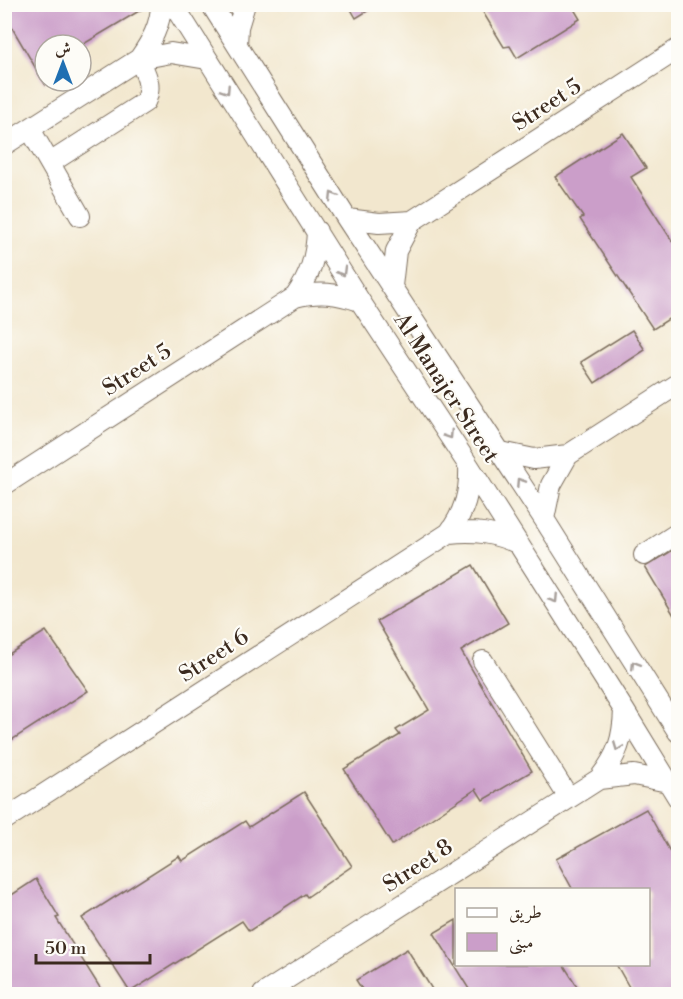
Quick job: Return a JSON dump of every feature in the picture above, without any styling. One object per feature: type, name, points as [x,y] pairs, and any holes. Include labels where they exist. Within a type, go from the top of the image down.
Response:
[{"type":"street","points":[[4,146],[139,59],[150,44],[157,27],[161,4]]},
{"type":"street","name":"Al Manajer Street","points":[[173,4],[360,301],[519,544],[673,790]]},
{"type":"street","name":"Al Manajer Street","points":[[211,4],[347,219],[544,519],[678,732]]},
{"type":"street","points":[[237,45],[238,27],[245,4]]},
{"type":"street","name":"Street 5","points":[[392,286],[396,251],[412,221],[678,49]]},
{"type":"street","points":[[139,59],[171,53],[207,59]]},
{"type":"street","points":[[50,163],[145,102],[150,92],[149,81],[139,59]]},
{"type":"street","points":[[30,129],[80,216]]},
{"type":"street","name":"Street 5","points":[[347,219],[379,223],[412,221]]},
{"type":"street","name":"Street 5","points":[[295,297],[312,266],[317,231]]},
{"type":"street","name":"Street 5","points":[[4,484],[295,297],[328,292],[360,301]]},
{"type":"street","points":[[501,452],[534,459],[568,455],[678,384]]},
{"type":"street","points":[[544,519],[551,485],[568,455]]},
{"type":"street","name":"Street 6","points":[[4,820],[449,533],[460,518],[467,502],[470,484],[469,466]]},
{"type":"street","points":[[449,533],[485,532],[503,536],[519,544]]},
{"type":"street","points":[[644,555],[678,533]]},
{"type":"street","points":[[483,661],[569,798]]},
{"type":"street","points":[[654,696],[678,700]]},
{"type":"street","name":"Street 8","points":[[263,994],[599,779],[610,765],[618,749],[624,732],[624,710]]},
{"type":"street","name":"Street 8","points":[[599,779],[634,775],[673,790]]},
{"type":"building","points":[[4,4],[149,4],[93,38],[93,33],[33,33],[33,64],[4,14]]},
{"type":"building","points":[[348,4],[379,4],[356,18]]},
{"type":"building","points":[[478,4],[571,4],[580,19],[517,58],[510,46],[504,47]]},
{"type":"building","points":[[623,133],[646,168],[631,177],[678,250],[678,313],[653,329],[580,219],[583,217],[555,177]]},
{"type":"building","points":[[632,330],[645,350],[595,383],[581,362]]},
{"type":"building","points":[[678,547],[678,622],[645,567]]},
{"type":"building","points":[[473,565],[508,623],[461,651],[532,771],[483,800],[476,789],[392,845],[344,769],[400,735],[396,730],[429,710],[377,621]]},
{"type":"building","points":[[46,631],[88,691],[4,745],[4,657]]},
{"type":"building","points":[[304,792],[352,866],[307,897],[305,894],[249,931],[242,921],[130,992],[82,918],[179,856],[182,861],[245,821],[249,827]]},
{"type":"building","points":[[646,809],[678,866],[678,994],[633,994],[617,966],[650,966],[650,888],[572,888],[556,859]]},
{"type":"building","points":[[36,879],[59,917],[56,918],[104,994],[4,994],[4,900]]},
{"type":"building","points":[[455,921],[455,966],[564,966],[582,994],[472,994],[434,933]]},
{"type":"building","points":[[407,949],[435,994],[365,994],[356,980]]}]
